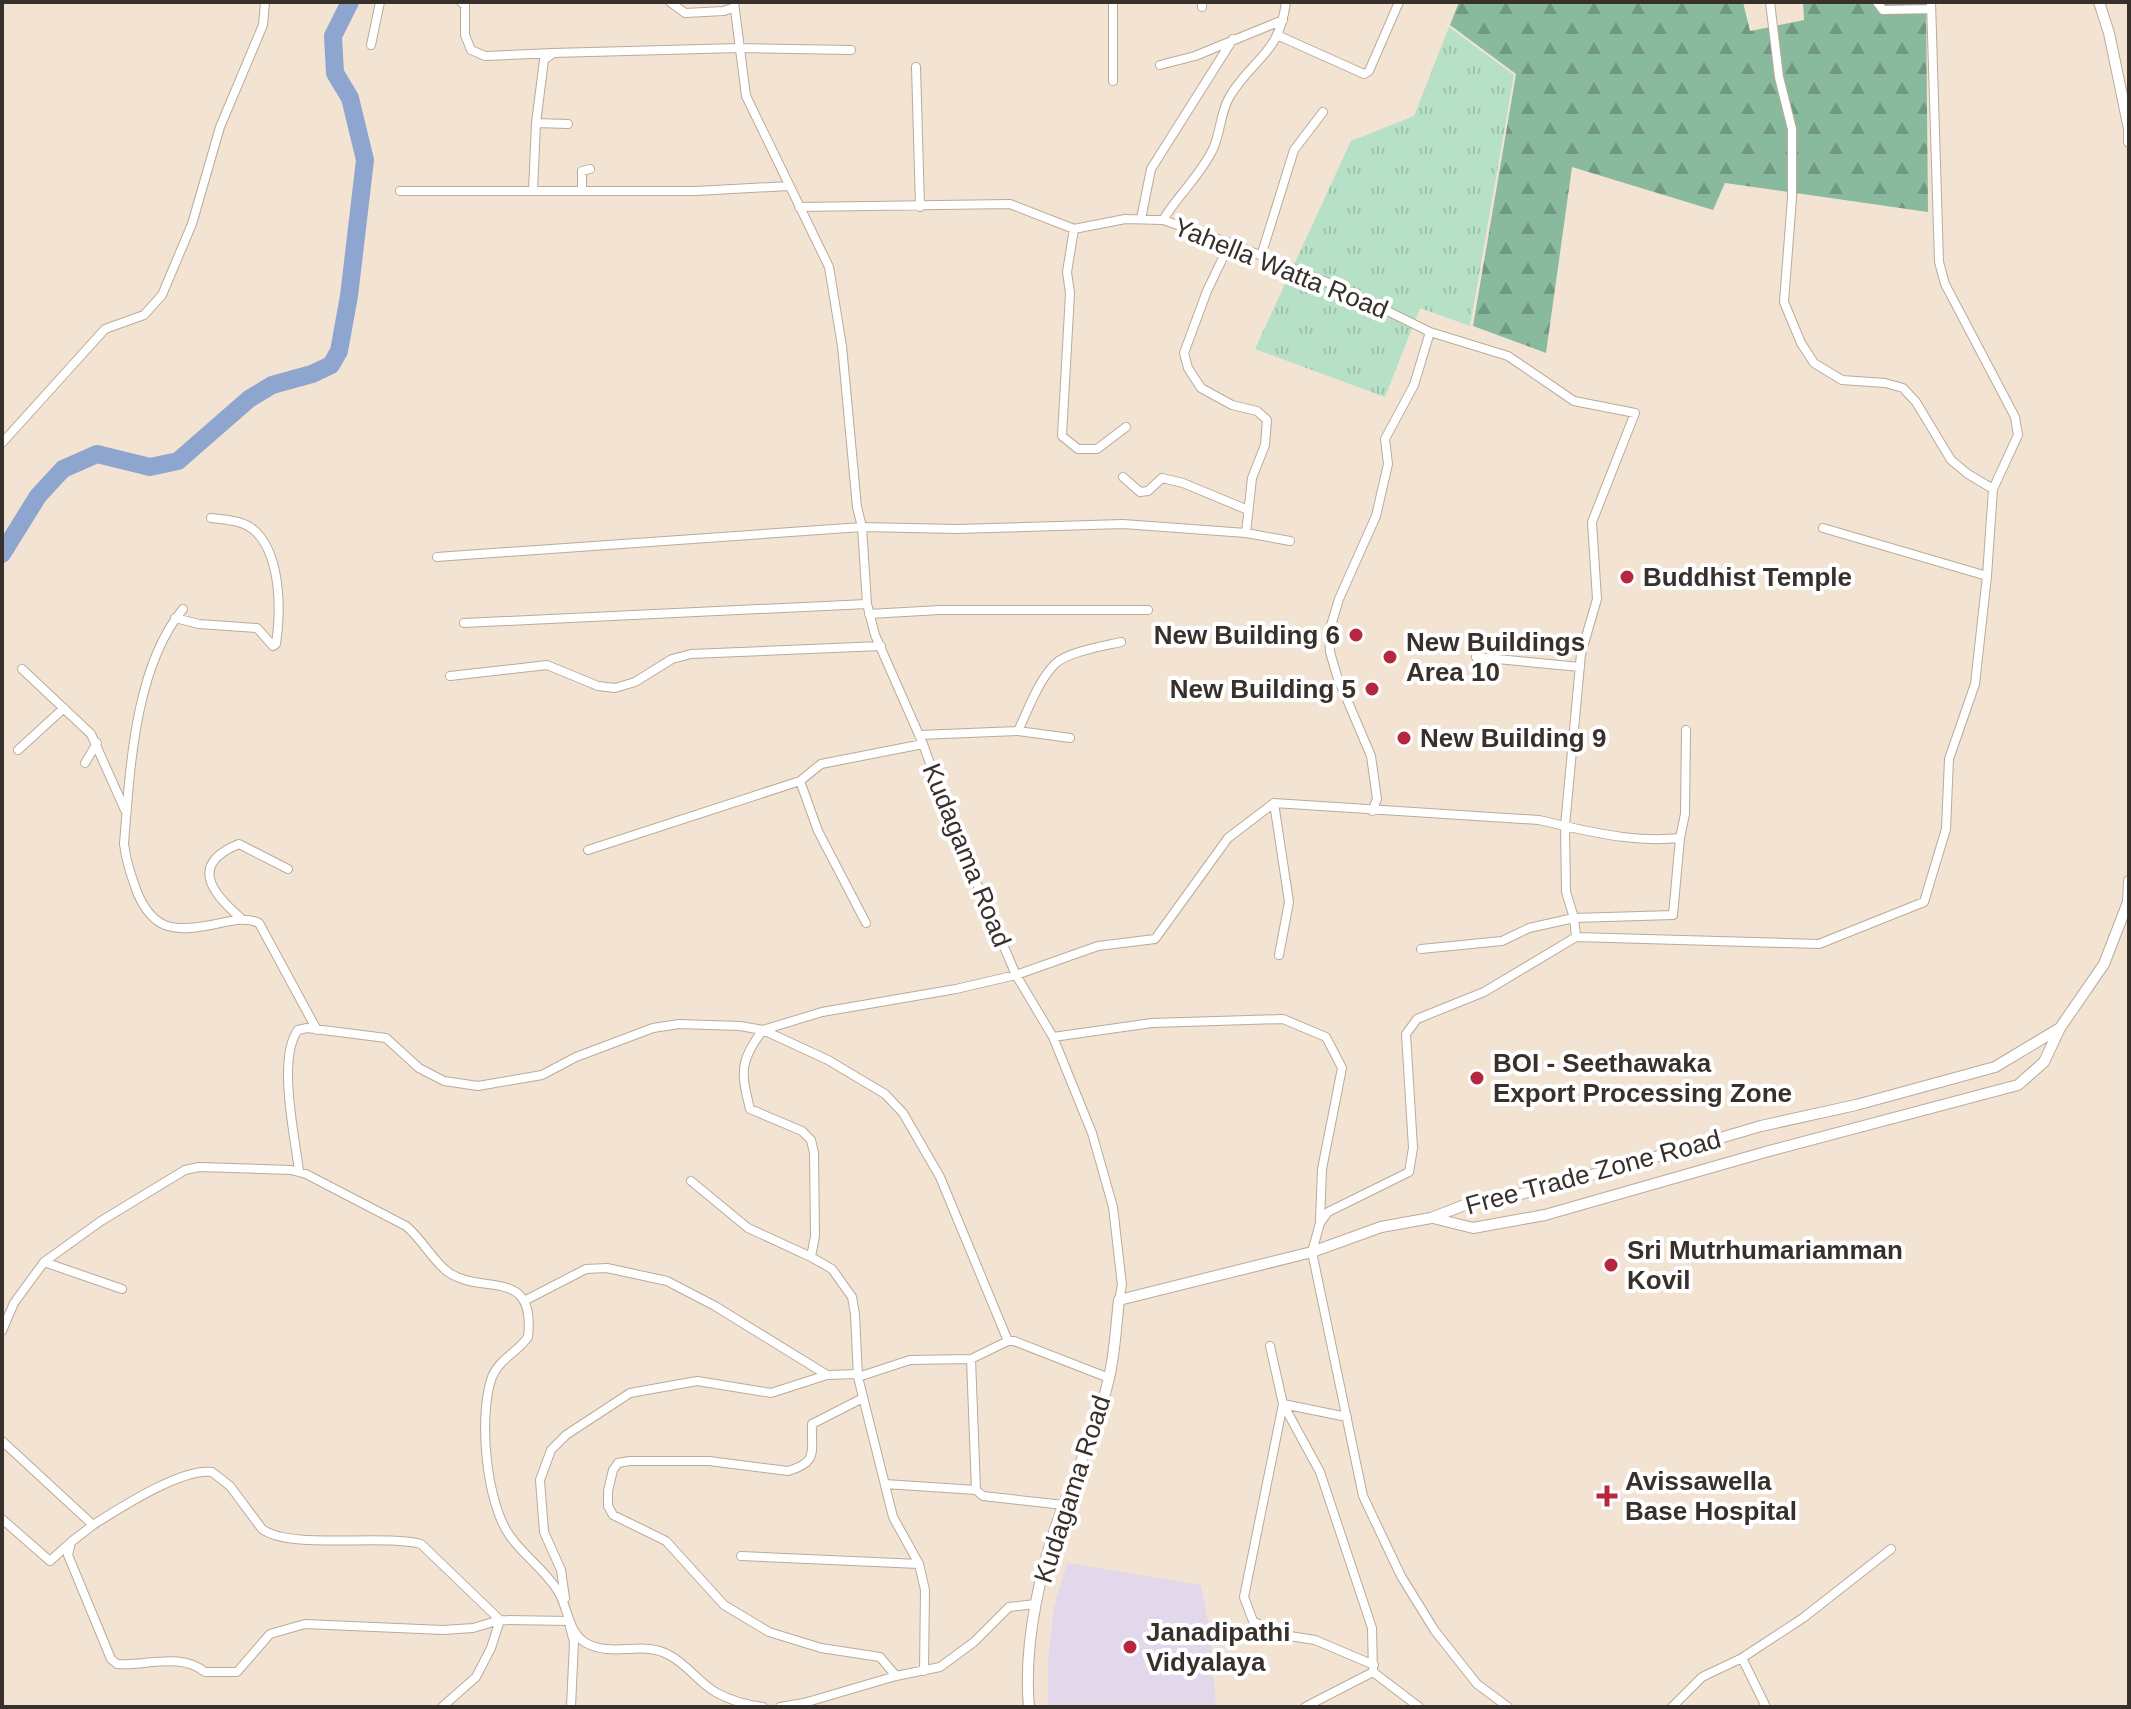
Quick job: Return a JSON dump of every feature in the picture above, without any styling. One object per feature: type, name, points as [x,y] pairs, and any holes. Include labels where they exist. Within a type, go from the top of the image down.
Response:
[{"type":"street","points":[[2,443],[105,329],[144,315],[162,295],[192,224],[220,127],[263,25],[265,2]]},
{"type":"street","points":[[371,45],[380,2]]},
{"type":"street","points":[[461,2],[465,5],[465,35],[471,50],[485,56],[739,48],[851,50]]},
{"type":"street","points":[[670,2],[685,13],[724,11],[734,5]]},
{"type":"street","points":[[1113,2],[1113,81]]},
{"type":"street","points":[[1163,220],[1175,199],[1198,175],[1213,148],[1224,107],[1231,94],[1272,47],[1283,20],[1286,2]]},
{"type":"street","points":[[1277,35],[1364,74],[1369,71],[1399,2]]},
{"type":"street","points":[[1770,2],[1779,77],[1792,129],[1792,198],[1784,302],[1801,343],[1814,363],[1842,380],[1885,383],[1903,388],[1916,402],[1951,460],[1993,489]]},
{"type":"street","points":[[1320,1223],[1328,1212],[1409,1172],[1413,1148],[1406,1034],[1417,1019],[1484,992],[1576,937],[1819,944],[1924,902],[1946,829],[1949,759],[1975,684],[1993,489],[2018,435],[2015,417],[1945,284],[1939,262],[1931,6],[1883,10],[1877,2]]},
{"type":"street","points":[[2099,2],[2109,33],[2129,142]]},
{"type":"street","name":"Kudagama Road","points":[[734,5],[746,96],[829,267],[842,346],[868,609],[875,635],[1016,975],[1053,1037],[1092,1133],[1113,1207],[1122,1285],[1109,1378],[1047,1554],[1035,1604],[1027,1690],[1029,1707]]},
{"type":"street","points":[[1160,65],[1195,56],[1283,20]]},
{"type":"street","points":[[1141,219],[1151,169],[1233,39]]},
{"type":"street","points":[[533,191],[536,123],[544,60],[553,53]]},
{"type":"street","points":[[916,67],[920,207]]},
{"type":"street","points":[[1261,256],[1294,150],[1323,112]]},
{"type":"street","points":[[536,123],[568,124]]},
{"type":"street","points":[[582,191],[582,171],[590,169]]},
{"type":"street","points":[[400,191],[696,191],[789,186]]},
{"type":"street","points":[[799,207],[1010,204],[1074,229],[1067,272],[1070,293],[1062,436],[1078,449],[1097,449],[1126,427]]},
{"type":"street","name":"Yahella Watta Road","points":[[1074,229],[1125,219],[1163,220],[1230,243],[1341,288],[1430,332],[1508,356],[1574,401],[1635,413],[1592,522],[1597,599],[1580,667]]},
{"type":"street","points":[[1230,243],[1207,291],[1184,353],[1188,368],[1201,388],[1232,405],[1257,411],[1267,420],[1265,445],[1252,478],[1246,533]]},
{"type":"street","points":[[1372,811],[1377,799],[1371,756],[1337,676],[1330,652],[1329,632],[1339,599],[1376,516],[1388,464],[1385,439],[1414,385],[1430,332]]},
{"type":"street","points":[[1123,477],[1140,492],[1148,491],[1162,478],[1183,483],[1248,510]]},
{"type":"street","points":[[175,618],[199,624],[257,628],[273,646],[276,644],[280,620],[277,580],[268,552],[257,533],[238,521],[211,518]]},
{"type":"street","points":[[437,557],[862,527],[957,529],[1123,524],[1246,533],[1290,541]]},
{"type":"street","points":[[1823,528],[1987,576]]},
{"type":"street","points":[[183,609],[175,618],[150,672],[138,716],[126,815],[126,863],[145,911],[165,927],[194,928],[248,918],[259,923],[317,1030]]},
{"type":"street","points":[[464,623],[868,609],[1148,610]]},
{"type":"street","points":[[1018,731],[1038,690],[1056,663],[1085,651],[1121,642]]},
{"type":"street","points":[[450,676],[547,665],[598,686],[615,688],[635,682],[672,659],[691,654],[881,646]]},
{"type":"street","points":[[1476,657],[1580,667],[1565,826],[1566,892],[1576,937]]},
{"type":"street","points":[[22,669],[91,734],[126,815]]},
{"type":"street","points":[[18,750],[64,708]]},
{"type":"street","points":[[1421,949],[1502,941],[1529,928],[1574,918],[1673,915],[1685,814],[1686,730]]},
{"type":"street","points":[[588,850],[800,781],[821,764],[921,740],[1018,731],[1070,738]]},
{"type":"street","points":[[85,763],[97,743]]},
{"type":"street","points":[[800,781],[818,831],[866,923]]},
{"type":"street","points":[[1274,803],[1289,902],[1279,955]]},
{"type":"street","points":[[811,1257],[815,1236],[814,1153],[811,1140],[802,1131],[750,1109],[742,1075],[744,1059],[763,1030],[822,1012],[956,989],[1016,975],[1098,946],[1155,939],[1228,838],[1274,803],[1539,820],[1617,837],[1653,840],[1680,838]]},
{"type":"street","points":[[242,919],[212,890],[209,873],[212,860],[239,844],[288,869]]},
{"type":"street","name":"Free Trade Zone Road","points":[[1431,1218],[1473,1228],[1545,1215],[2018,1085],[2044,1062],[2060,1028],[2104,964],[2128,902],[2129,881]]},
{"type":"street","points":[[1053,1037],[1152,1023],[1283,1019],[1326,1037],[1342,1068],[1322,1169],[1320,1223],[1312,1252],[1363,1496],[1401,1576],[1435,1631],[1477,1684],[1508,1707]]},
{"type":"street","points":[[299,1171],[288,1064],[293,1037],[298,1030],[307,1028],[386,1038],[419,1068],[444,1081],[478,1086],[542,1075],[576,1057],[653,1028],[679,1024],[763,1030],[828,1060],[885,1094],[903,1113],[940,1177],[1008,1341]]},
{"type":"street","name":"Free Trade Zone Road","points":[[1119,1300],[1312,1252],[1381,1227],[1431,1218],[1467,1204],[1521,1194],[1761,1126],[1856,1105],[1995,1067],[2060,1028]]},
{"type":"street","points":[[2,1331],[14,1303],[44,1262],[101,1221],[191,1168],[299,1171],[406,1226],[419,1236],[446,1271],[455,1276],[499,1284],[514,1291],[524,1301],[528,1337],[506,1357],[492,1376],[485,1412],[484,1441],[501,1520],[507,1533],[560,1593],[574,1642],[571,1707]]},
{"type":"street","points":[[691,1181],[748,1228],[832,1269],[852,1297],[857,1375],[893,1517],[919,1564],[925,1590],[924,1671]]},
{"type":"street","points":[[44,1262],[122,1289]]},
{"type":"street","points":[[524,1301],[586,1269],[607,1268],[667,1281],[715,1306],[827,1375]]},
{"type":"street","points":[[763,1707],[738,1702],[715,1692],[677,1660],[661,1651],[608,1650],[587,1644],[569,1621],[561,1570],[544,1532],[540,1480],[551,1450],[566,1435],[630,1393],[697,1381],[771,1393],[827,1375],[857,1375],[910,1360],[971,1359],[1008,1341],[1109,1378]]},
{"type":"street","points":[[1270,1346],[1283,1404],[1320,1472],[1372,1628],[1373,1668]]},
{"type":"street","points":[[971,1359],[976,1490]]},
{"type":"street","points":[[863,1398],[812,1424],[811,1456],[808,1463],[801,1467],[788,1471],[709,1461],[618,1463],[608,1491],[608,1506],[613,1515],[666,1541],[724,1605],[769,1632],[821,1648],[880,1657],[896,1676]]},
{"type":"street","points":[[1283,1404],[1347,1417]]},
{"type":"street","points":[[1283,1404],[1244,1597],[1253,1621],[1277,1634],[1315,1640],[1373,1668],[1419,1707]]},
{"type":"street","points":[[2,1441],[93,1525]]},
{"type":"street","points":[[2,1519],[50,1561],[93,1525],[190,1474],[212,1472],[230,1486],[269,1534],[298,1540],[348,1539],[421,1544],[500,1620]]},
{"type":"street","points":[[885,1484],[976,1490],[983,1496],[1064,1505]]},
{"type":"street","points":[[71,1542],[68,1555],[111,1659],[117,1664],[184,1661],[195,1664],[205,1672],[237,1672],[270,1634],[305,1624],[443,1630],[473,1628],[500,1620],[569,1621]]},
{"type":"street","points":[[1672,1707],[1702,1677],[1742,1658],[1803,1618],[1891,1549]]},
{"type":"street","points":[[741,1556],[919,1564]]},
{"type":"street","points":[[780,1707],[924,1671],[950,1661],[1009,1607],[1035,1604]]},
{"type":"street","points":[[442,1707],[476,1677],[491,1648],[500,1620]]},
{"type":"street","points":[[1742,1658],[1766,1707]]},
{"type":"street","points":[[1305,1707],[1373,1668]]},
{"type":"shaded area","name":"Janadipathi Vidyalaya","points":[[1067,1563],[1201,1585],[1210,1633],[1216,1707],[1048,1707],[1048,1661],[1054,1607]]},
{"type":"green space","points":[[1459,2],[1743,2],[1750,31],[1804,20],[1803,2],[1926,2],[1928,212],[1725,183],[1713,210],[1572,167],[1546,353],[1473,326],[1516,74],[1450,25]]},
{"type":"green space","points":[[1449,27],[1514,75],[1470,326],[1420,308],[1385,397],[1255,349],[1351,141],[1414,116]]},
{"type":"waterway","points":[[2,554],[38,496],[63,469],[97,454],[150,467],[178,461],[249,399],[272,385],[312,374],[331,365],[339,351],[349,296],[365,160],[350,98],[335,73],[333,36],[350,2]]},
{"type":"place","name":"Buddhist Temple","points":[[1627,577]]},
{"type":"place","name":"New Building 6","points":[[1356,635]]},
{"type":"place","name":"New Buildings Area 10","points":[[1390,657]]},
{"type":"place","name":"New Building 5","points":[[1372,689]]},
{"type":"place","name":"New Building 9","points":[[1404,738]]},
{"type":"place","name":"BOI - Seethawaka Export Processing Zone","points":[[1477,1078]]},
{"type":"place","name":"Sri Mutrhumariamman Kovil","points":[[1611,1265]]},
{"type":"place","name":"Avissawella Base Hospital","points":[[1607,1496]]},
{"type":"place","name":"Janadipathi Vidyalaya","points":[[1130,1647]]}]
